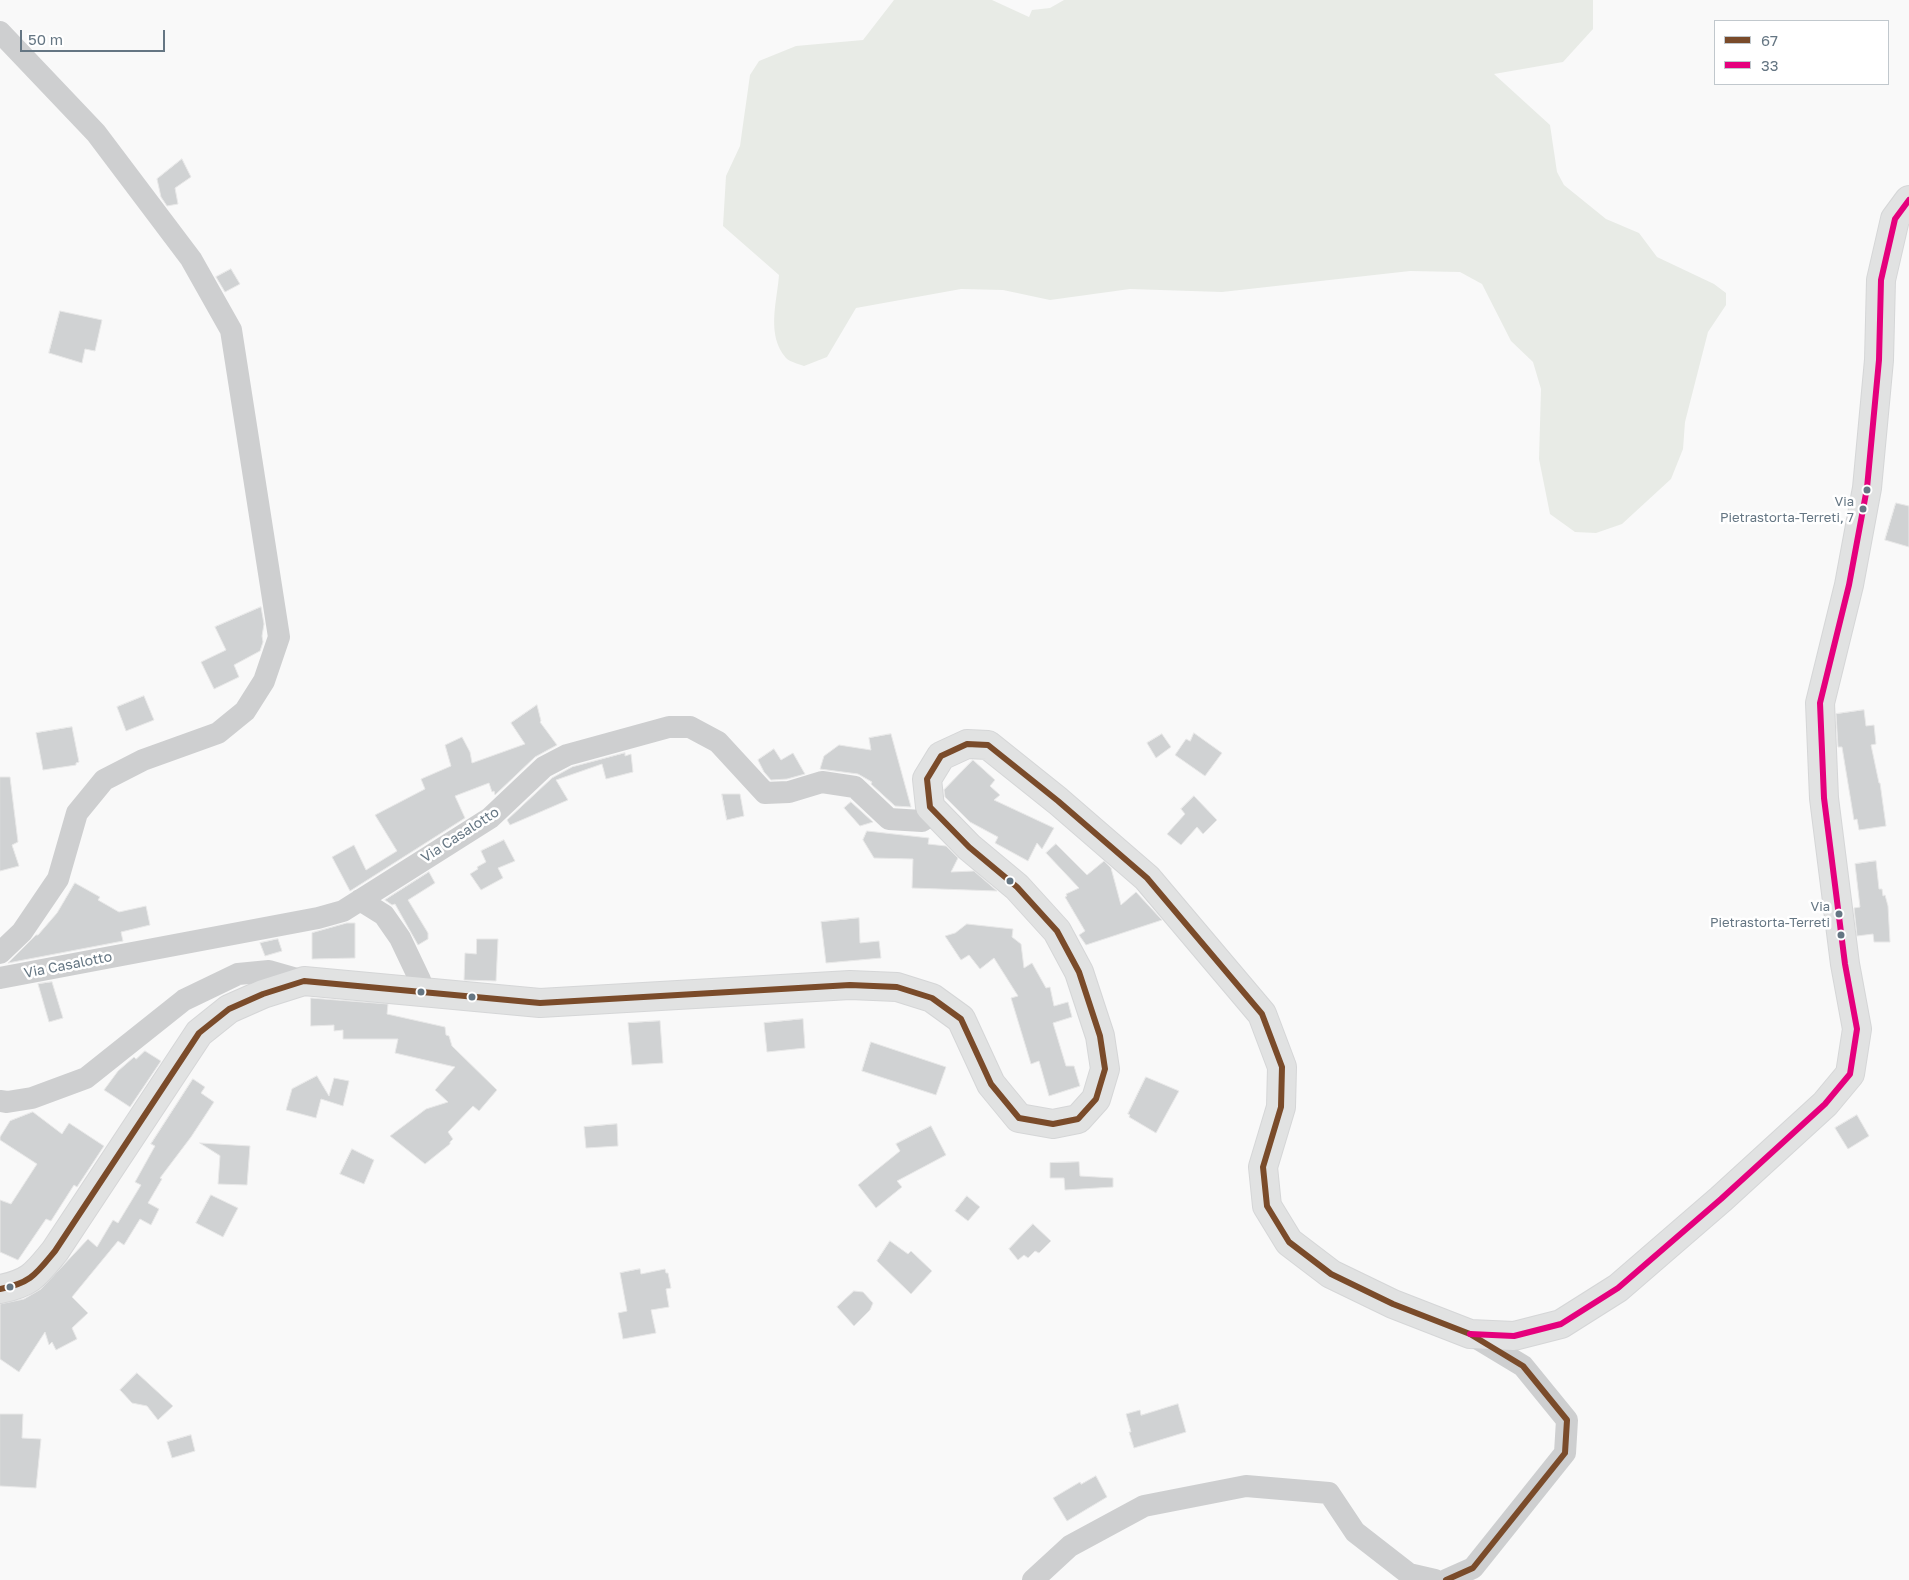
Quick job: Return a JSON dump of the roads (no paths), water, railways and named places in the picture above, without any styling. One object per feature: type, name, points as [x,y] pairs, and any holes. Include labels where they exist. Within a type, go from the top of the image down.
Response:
[{"type":"main road","points":[[0,1289],[14,1286],[34,1276],[55,1251],[199,1033],[229,1009],[263,994],[304,981],[540,1003],[841,986],[897,987],[932,998],[961,1020],[991,1084],[1018,1118],[1053,1124],[1078,1119],[1096,1099],[1105,1068],[1100,1036],[1079,972],[1057,931],[1051,924],[1017,887],[968,846],[930,808],[927,779],[941,756],[967,744],[988,745],[1058,801],[1147,878],[1262,1014],[1282,1067],[1281,1107],[1263,1167],[1267,1206],[1289,1242],[1331,1274],[1393,1304],[1470,1334],[1514,1336],[1561,1324],[1618,1288],[1722,1199],[1824,1104],[1850,1074],[1857,1029],[1845,964],[1824,798],[1820,703],[1849,585],[1867,488],[1879,360],[1881,280],[1895,219],[1909,200]]},
{"type":"street","points":[[0,32],[96,133],[191,259],[231,330],[279,637],[264,681],[245,711],[238,717],[218,733],[143,760],[104,780],[76,813],[58,879],[22,932],[0,953]]},
{"type":"street","name":"Via Casalotto","points":[[0,978],[318,918],[343,911],[490,818],[544,768],[567,755],[669,727],[690,727],[718,742],[765,793],[789,792],[822,782],[855,787],[889,818],[922,821],[935,812]]},
{"type":"street","points":[[360,900],[384,914],[400,938],[420,980],[419,992]]},
{"type":"street","points":[[0,1101],[7,1102],[32,1098],[86,1078],[184,1000],[238,974],[269,971],[304,981]]},
{"type":"street","points":[[1446,1580],[1473,1568],[1565,1453],[1567,1420],[1523,1366],[1470,1334]]},
{"type":"street","points":[[1033,1580],[1070,1546],[1144,1506],[1246,1486],[1329,1493],[1356,1532],[1409,1574],[1435,1580]]},
{"type":"place","name":"Via Pietrastorta-Terreti, 7","points":[[1863,509]]},
{"type":"place","name":"Via Pietrastorta-Terreti","points":[[1839,914]]}]
